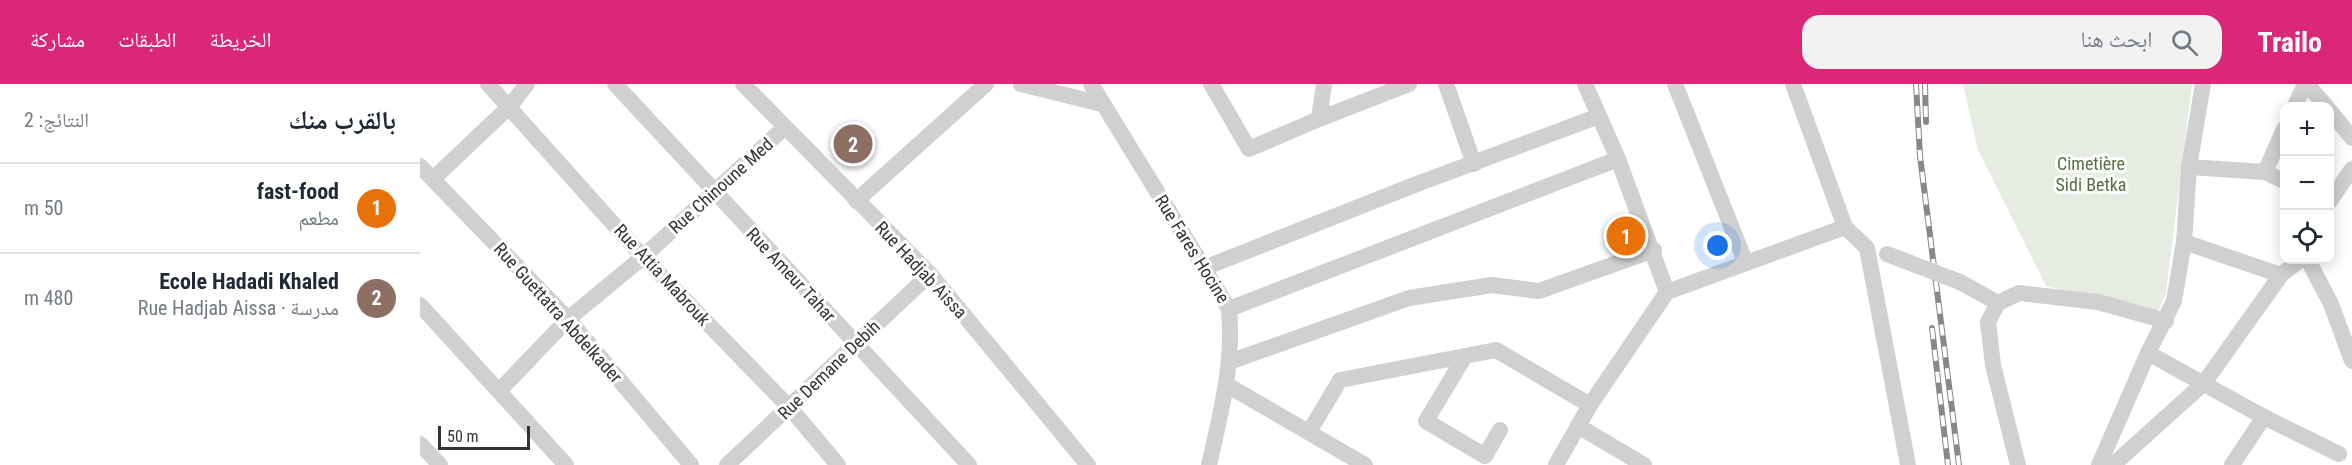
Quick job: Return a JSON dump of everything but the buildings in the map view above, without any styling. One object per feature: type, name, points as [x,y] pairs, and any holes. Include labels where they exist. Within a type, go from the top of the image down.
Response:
[{"type":"street","name":"Rue Attia Mabrouk","points":[[488,84],[643,257],[790,408],[838,465]]},
{"type":"street","points":[[433,179],[510,106],[527,84]]},
{"type":"street","name":"Rue Ameur Tahar","points":[[615,84],[969,465]]},
{"type":"street","name":"Rue Hadjab Aissa","points":[[743,84],[930,274],[1088,465]]},
{"type":"street","points":[[856,201],[986,84]]},
{"type":"street","points":[[1021,84],[1102,104]]},
{"type":"street","name":"Rue Fares Hocine","points":[[1091,84],[1229,309],[1232,342],[1227,385],[1209,465]]},
{"type":"street","points":[[1211,84],[1249,149],[1409,84]]},
{"type":"street","points":[[1319,119],[1324,84]]},
{"type":"street","points":[[1446,84],[1474,164]]},
{"type":"street","points":[[1585,84],[1654,250],[1667,292]]},
{"type":"street","points":[[1675,84],[1745,261]]},
{"type":"street","points":[[1793,84],[1845,226],[1867,248],[1960,282],[1998,303]]},
{"type":"street","points":[[2099,465],[2148,353],[2174,301],[2184,242],[2188,167],[2203,84]]},
{"type":"street","points":[[2297,102],[2306,84],[2322,102]]},
{"type":"street","points":[[1204,268],[1599,116]]},
{"type":"street","points":[[2334,116],[2352,138]]},
{"type":"street","name":"Rue Chinoune Med","points":[[499,391],[568,319],[643,257],[784,128]]},
{"type":"street","points":[[2265,172],[2280,138]]},
{"type":"street","points":[[1229,309],[1618,159]]},
{"type":"street","name":"Rue Guettatra Abdelkader","points":[[420,166],[568,319],[691,465]]},
{"type":"street","points":[[2188,167],[2265,172],[2280,179]]},
{"type":"street","points":[[2334,195],[2352,169]]},
{"type":"street","points":[[1556,465],[1590,405],[1667,292],[1745,261],[1845,226]]},
{"type":"street","points":[[2184,242],[2281,275]]},
{"type":"street","points":[[1867,248],[1908,465]]},
{"type":"street","points":[[1229,362],[1409,297],[1492,285],[1539,291],[1654,250]]},
{"type":"street","points":[[2113,465],[2204,383],[2281,275],[2295,264]]},
{"type":"street","points":[[2310,264],[2331,304],[2352,361]]},
{"type":"street","name":"Rue Demane Debih","points":[[727,465],[930,274]]},
{"type":"street","points":[[2018,465],[1994,365],[1988,322],[1998,303],[2019,293],[2098,302],[2166,321]]},
{"type":"street","points":[[420,305],[566,465]]},
{"type":"street","points":[[1309,432],[1340,380],[1496,350],[1590,405]]},
{"type":"street","points":[[2148,353],[2264,417],[2338,454]]},
{"type":"street","points":[[1465,356],[1426,421],[1485,456],[1500,430]]},
{"type":"street","points":[[1227,385],[1365,465]]},
{"type":"street","points":[[2232,465],[2264,417]]},
{"type":"street","points":[[1578,426],[1644,465]]},
{"type":"street","points":[[420,444],[440,465]]},
{"type":"green space","name":"Cimetière Sidi Betka","points":[[1963,84],[2192,84],[2166,293],[2158,312],[2046,286],[1978,150]]},
{"type":"railway","points":[[1916,84],[1920,156],[1959,465]]},
{"type":"railway","points":[[1925,84],[1926,122]]},
{"type":"railway","points":[[1932,328],[1948,465]]},
{"type":"place","name":"Ecole Hadadi Khaled","points":[[853,144]]},
{"type":"place","name":"fast-food","points":[[1626,236]]}]
